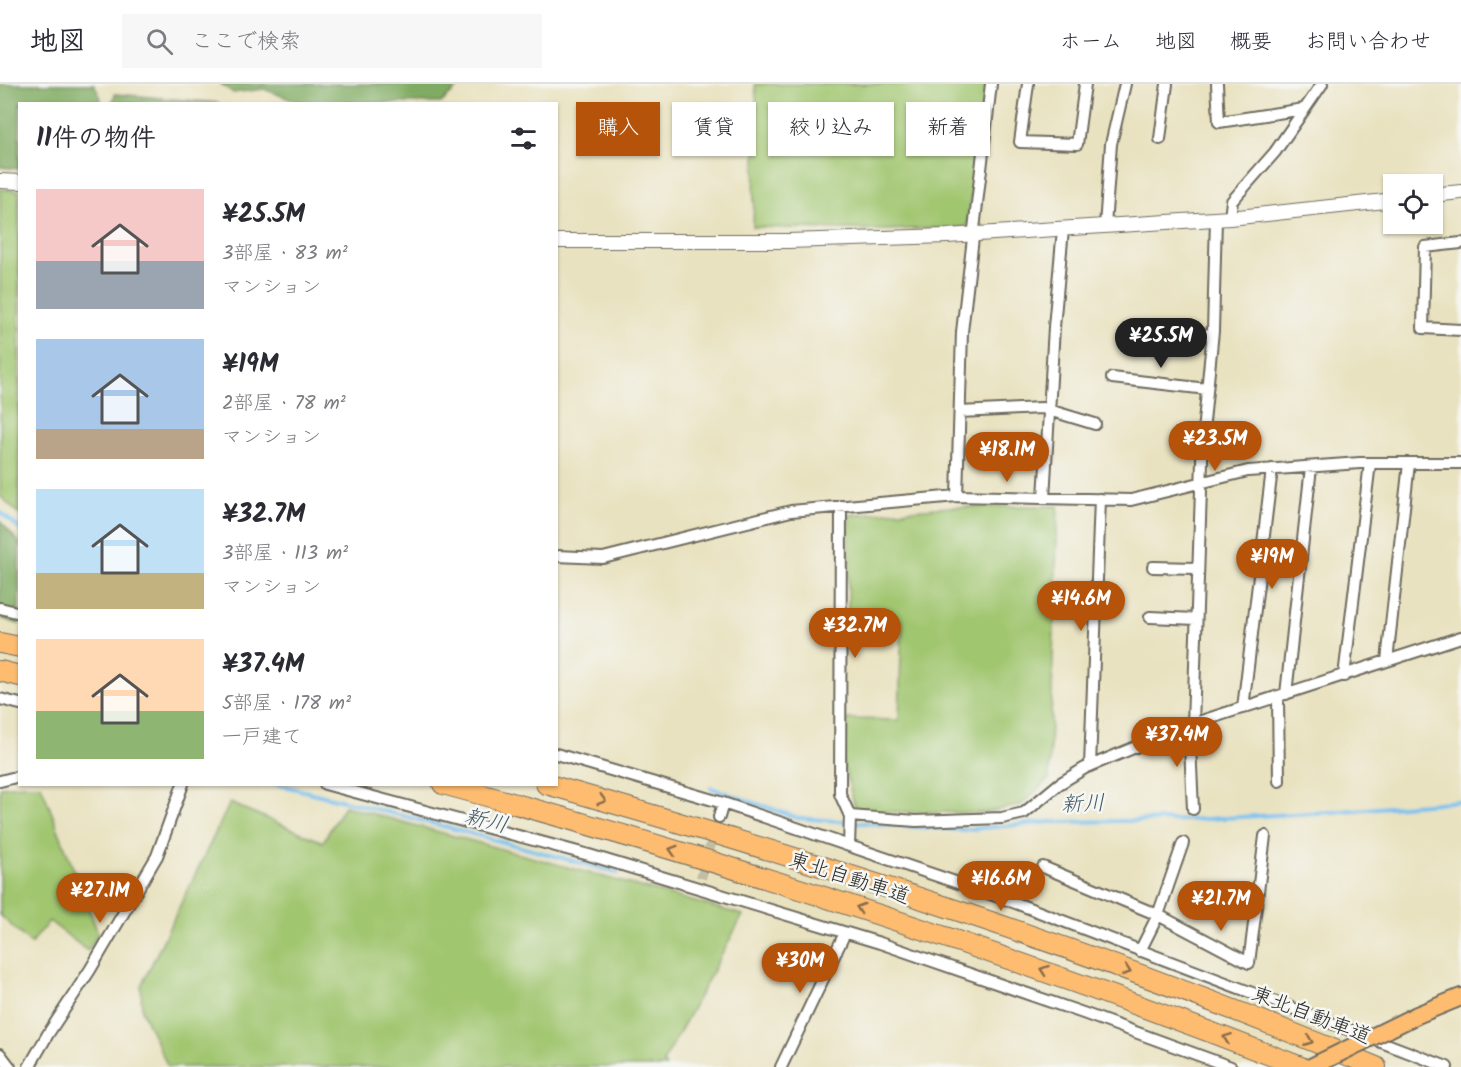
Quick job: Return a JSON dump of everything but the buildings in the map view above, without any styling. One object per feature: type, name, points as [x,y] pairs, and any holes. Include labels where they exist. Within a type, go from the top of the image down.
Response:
[{"type":"highway","points":[[0,643],[18,648]]},
{"type":"highway","points":[[0,671],[18,676]]},
{"type":"highway","name":"東北自動車道","points":[[450,786],[662,846],[914,925],[1059,975],[1301,1067]]},
{"type":"highway","name":"東北自動車道","points":[[553,786],[794,857],[931,902],[1187,993],[1376,1067]]},
{"type":"main road","points":[[1311,1067],[1417,1015],[1461,997]]},
{"type":"street","points":[[957,496],[962,332],[991,84]]},
{"type":"street","points":[[1028,84],[1020,142],[1077,144],[1085,84]]},
{"type":"street","points":[[1105,226],[1111,144],[1125,84]]},
{"type":"street","points":[[1160,139],[1167,84]]},
{"type":"street","points":[[1217,84],[1219,122],[1304,109]]},
{"type":"street","points":[[1230,218],[1232,201],[1275,152],[1322,84]]},
{"type":"street","points":[[0,181],[18,182]]},
{"type":"street","points":[[1443,194],[1461,192]]},
{"type":"street","points":[[558,241],[793,241],[974,234],[1230,218],[1383,201]]},
{"type":"street","points":[[1193,809],[1191,724],[1197,568],[1212,334],[1216,219]]},
{"type":"street","points":[[1044,498],[1048,410],[1063,229]]},
{"type":"street","points":[[1461,243],[1425,248],[1423,328],[1461,330]]},
{"type":"street","points":[[1125,340],[1212,334]]},
{"type":"street","points":[[1112,378],[1207,389]]},
{"type":"street","points":[[960,412],[1042,408],[1095,424]]},
{"type":"street","points":[[558,556],[603,558],[791,511],[957,496],[1131,500],[1248,471],[1370,463],[1461,463]]},
{"type":"street","points":[[1344,675],[1370,463]]},
{"type":"street","points":[[1387,662],[1409,463]]},
{"type":"street","points":[[1279,781],[1282,695],[1311,467]]},
{"type":"street","points":[[1243,708],[1272,469]]},
{"type":"street","points":[[1090,766],[1100,499]]},
{"type":"street","points":[[841,506],[840,794],[850,816],[849,846]]},
{"type":"street","points":[[1153,567],[1197,568]]},
{"type":"street","points":[[0,608],[18,612]]},
{"type":"street","points":[[1150,618],[1196,620]]},
{"type":"street","points":[[850,816],[916,821],[1002,818],[1024,813],[1059,784],[1090,766],[1191,724],[1461,637]]},
{"type":"street","points":[[0,699],[18,704]]},
{"type":"street","points":[[558,755],[723,803],[1005,898],[1447,1067]]},
{"type":"street","points":[[0,781],[18,776]]},
{"type":"street","points":[[29,1067],[90,970],[157,856],[182,786]]},
{"type":"street","points":[[333,786],[699,883],[1083,1013],[1231,1067]]},
{"type":"street","points":[[719,817],[723,803]]},
{"type":"street","points":[[1043,867],[1158,915],[1249,963],[1265,836]]},
{"type":"street","points":[[1140,951],[1158,915],[1183,843]]},
{"type":"street","points":[[781,1067],[845,933]]},
{"type":"street","points":[[0,1054],[10,1067]]},
{"type":"green space","points":[[0,84],[94,84],[101,98],[100,102],[18,102],[18,169],[0,167]]},
{"type":"green space","points":[[221,84],[462,84],[442,102],[297,102],[264,89],[233,93]]},
{"type":"green space","points":[[755,84],[986,84],[984,102],[906,102],[906,156],[976,156],[967,227],[885,230],[753,227],[757,106]]},
{"type":"green space","points":[[115,94],[208,102],[112,102]]},
{"type":"green space","points":[[0,189],[18,191],[18,513],[0,496]]},
{"type":"green space","points":[[1058,506],[1049,779],[1021,805],[983,813],[856,811],[842,759],[847,719],[899,720],[902,621],[848,616],[849,515],[950,507]]},
{"type":"green space","points":[[0,521],[18,541],[18,624],[0,618]]},
{"type":"green space","points":[[41,786],[98,933],[88,951],[49,921],[31,944],[0,915],[0,787]]},
{"type":"green space","points":[[230,803],[323,842],[344,806],[743,915],[663,1063],[666,1067],[168,1067],[142,1011],[141,986]]},
{"type":"waterway","name":"新川","points":[[0,512],[18,527]]},
{"type":"waterway","name":"新川","points":[[284,786],[618,873]]},
{"type":"waterway","name":"新川","points":[[711,788],[798,818],[960,830],[1050,822],[1188,820],[1330,812],[1461,801]]},
{"type":"tunnel","points":[[701,878],[719,817]]}]
